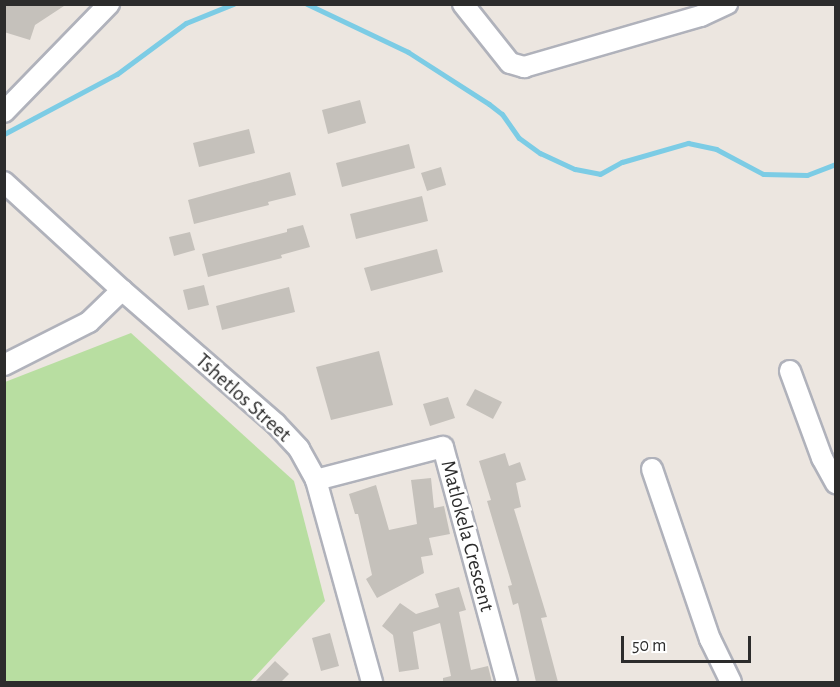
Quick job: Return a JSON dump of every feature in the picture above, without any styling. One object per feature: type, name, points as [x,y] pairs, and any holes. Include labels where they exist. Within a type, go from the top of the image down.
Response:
[{"type":"street","points":[[4,112],[109,4]]},
{"type":"street","points":[[463,4],[510,63],[524,67],[701,16],[727,4]]},
{"type":"street","name":"Tshetlos Street","points":[[4,182],[122,290],[276,424],[298,449],[316,480],[372,682]]},
{"type":"street","points":[[4,365],[89,322],[122,290]]},
{"type":"street","points":[[790,371],[822,458],[836,483]]},
{"type":"street","name":"Matlokela Crescent","points":[[316,480],[443,447],[507,682]]},
{"type":"street","points":[[652,470],[710,639],[731,682]]},
{"type":"green space","points":[[131,333],[294,481],[325,601],[250,682],[5,682],[5,382]]},
{"type":"building","points":[[4,4],[67,4],[35,25],[30,40],[4,32]]},
{"type":"building","points":[[360,100],[366,123],[328,134],[322,110]]},
{"type":"building","points":[[249,129],[255,153],[199,167],[193,143]]},
{"type":"building","points":[[409,144],[415,168],[342,187],[336,163]]},
{"type":"building","points":[[441,167],[446,185],[427,191],[421,173]]},
{"type":"building","points":[[290,172],[296,195],[268,202],[269,205],[194,224],[188,200]]},
{"type":"building","points":[[422,196],[428,221],[356,239],[350,214]]},
{"type":"building","points":[[303,225],[310,247],[281,255],[282,258],[208,277],[202,254],[287,232],[287,229]]},
{"type":"building","points":[[190,232],[195,250],[174,256],[169,237]]},
{"type":"building","points":[[437,249],[443,272],[371,291],[364,268]]},
{"type":"building","points":[[204,285],[209,305],[188,310],[183,290]]},
{"type":"building","points":[[289,287],[295,312],[222,330],[216,306]]},
{"type":"building","points":[[379,351],[393,405],[331,420],[316,367]]},
{"type":"building","points":[[475,389],[502,402],[493,419],[466,405]]},
{"type":"building","points":[[448,397],[455,418],[430,426],[423,404]]},
{"type":"building","points":[[505,453],[509,466],[520,462],[526,480],[516,483],[521,507],[514,509],[547,617],[541,618],[558,682],[536,682],[518,603],[513,605],[508,586],[512,585],[487,501],[491,500],[479,461]]},
{"type":"building","points":[[431,478],[434,508],[444,506],[450,534],[429,538],[433,555],[421,557],[424,573],[377,598],[366,579],[372,575],[358,514],[355,514],[349,494],[376,485],[389,530],[417,524],[411,480]]},
{"type":"building","points":[[459,587],[466,610],[459,612],[471,670],[488,666],[492,682],[443,682],[443,678],[451,676],[440,623],[413,632],[419,669],[399,672],[393,635],[382,626],[400,603],[416,614],[439,607],[435,594]]},
{"type":"building","points":[[330,633],[339,666],[321,671],[312,638]]},
{"type":"building","points":[[275,661],[289,674],[281,682],[255,682]]},
{"type":"waterway","points":[[4,134],[117,74],[186,23],[233,4]]},
{"type":"waterway","points":[[307,4],[408,52],[489,104],[502,114],[519,138],[540,153],[575,169],[600,174],[622,162],[688,143],[716,149],[763,174],[807,175],[836,164]]}]
